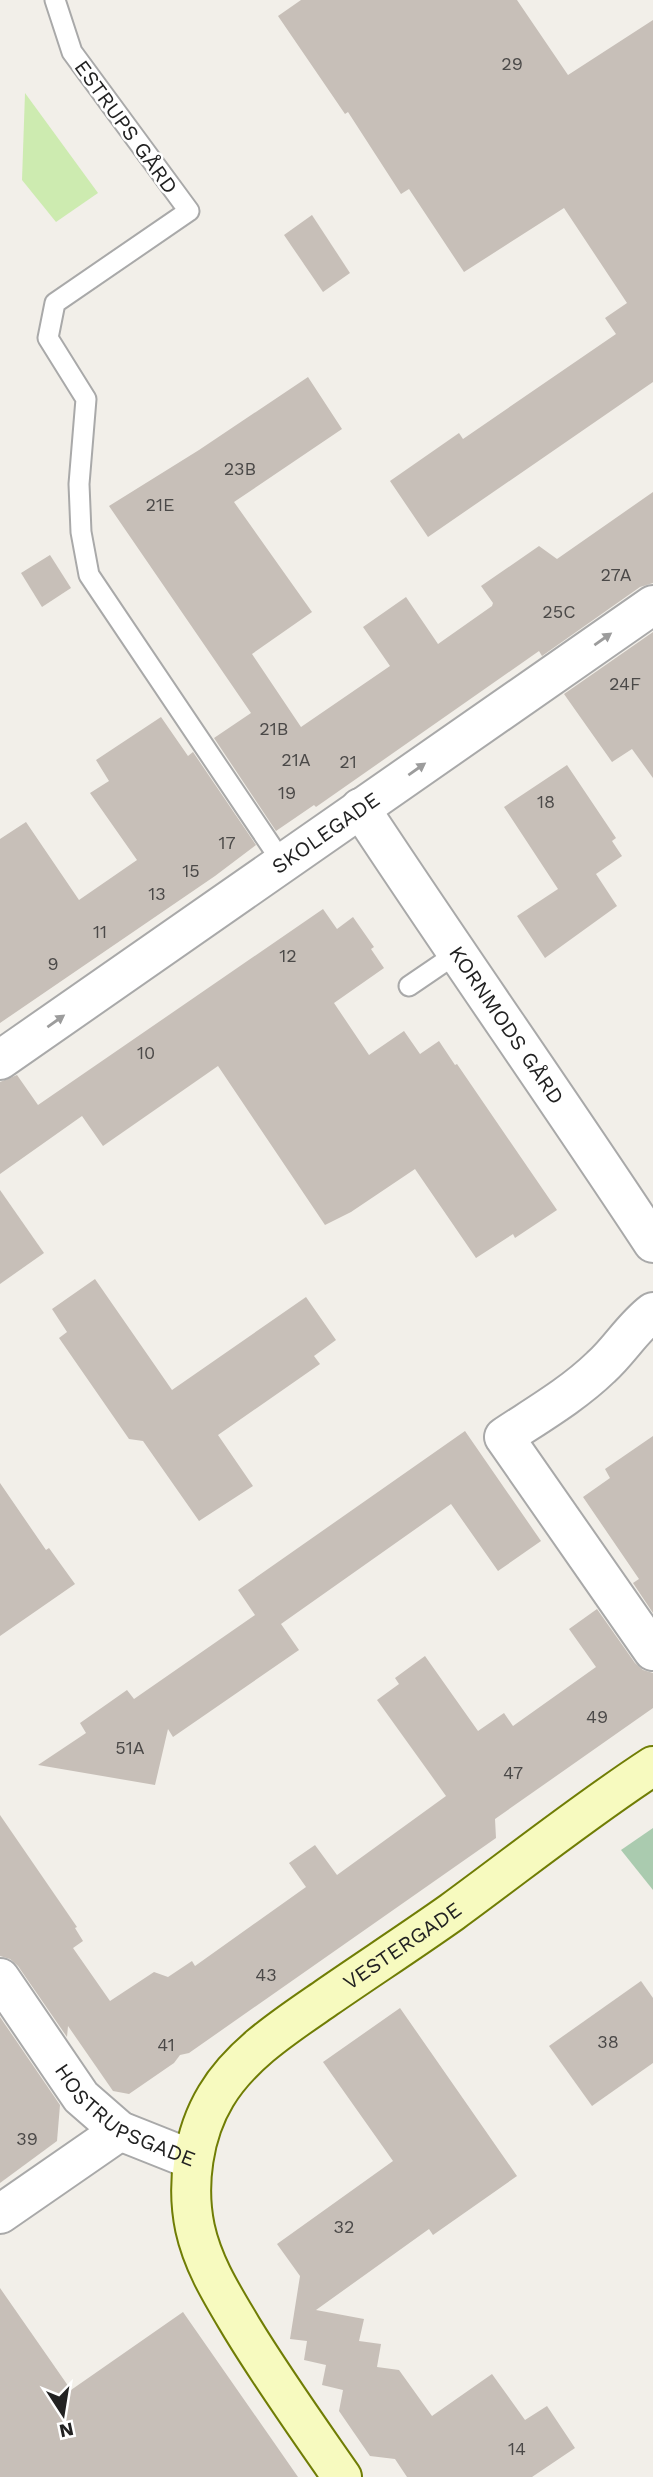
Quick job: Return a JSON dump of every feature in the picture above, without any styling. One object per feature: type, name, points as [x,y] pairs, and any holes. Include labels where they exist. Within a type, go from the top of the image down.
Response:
[{"type":"street","name":"SKOLEGADE","points":[[0,1060],[653,605]]},
{"type":"street","name":"KORNMODS GÅRD","points":[[360,808],[653,1243]]},
{"type":"street","points":[[653,1312],[640,1322],[603,1366],[576,1389],[504,1437],[653,1651]]},
{"type":"street","name":"VESTERGADE","points":[[193,2160],[216,2095],[246,2060],[281,2029],[451,1913],[602,1800],[653,1766]]},
{"type":"street","name":"HOSTRUPSGADE","points":[[0,1978],[81,2097],[120,2131],[193,2160],[191,2194],[195,2227],[204,2259],[218,2290],[259,2356],[342,2477]]},
{"type":"street","points":[[0,2214],[120,2131]]},
{"type":"lane","name":"ESTRUPS GÅRD","points":[[55,0],[72,52],[188,211],[55,303],[48,338],[86,399],[79,484],[81,532],[89,575],[282,862]]},
{"type":"lane","points":[[409,986],[456,954]]},
{"type":"green space","points":[[25,93],[98,193],[56,222],[22,180]]},
{"type":"green space","points":[[653,1828],[653,1890],[621,1850]]},
{"type":"building","points":[[301,0],[517,0],[568,75],[653,20],[653,382],[428,537],[390,481],[459,433],[463,439],[616,334],[605,318],[627,303],[564,208],[464,272],[409,189],[401,194],[348,112],[345,114],[278,16]]},
{"type":"building","points":[[312,215],[350,273],[323,292],[284,235]]},
{"type":"building","points":[[308,377],[342,429],[234,502],[312,612],[252,654],[301,727],[390,666],[363,627],[406,597],[438,644],[492,606],[493,603],[481,586],[539,546],[557,559],[653,492],[653,583],[640,587],[542,656],[539,651],[316,807],[314,805],[276,831],[214,738],[251,713],[109,506]]},
{"type":"building","points":[[50,555],[71,588],[42,607],[21,573]]},
{"type":"building","points":[[653,632],[653,778],[632,749],[612,762],[564,694]]},
{"type":"building","points":[[161,717],[188,756],[193,752],[256,845],[0,1023],[0,839],[26,822],[79,900],[137,860],[90,793],[109,781],[96,760]]},
{"type":"building","points":[[567,765],[616,838],[612,841],[622,856],[596,874],[617,906],[545,958],[517,916],[558,889],[504,807]]},
{"type":"building","points":[[323,909],[337,929],[353,917],[374,947],[371,949],[384,968],[334,1003],[369,1055],[404,1031],[420,1054],[439,1041],[557,1210],[515,1238],[513,1234],[476,1258],[415,1169],[351,1212],[325,1225],[218,1066],[103,1146],[82,1116],[0,1174],[0,1082],[17,1075],[38,1105]]},
{"type":"building","points":[[0,1190],[44,1253],[0,1284]]},
{"type":"building","points":[[95,1279],[172,1390],[306,1297],[336,1340],[314,1356],[320,1364],[218,1435],[253,1486],[199,1521],[143,1441],[129,1439],[59,1338],[67,1332],[52,1309]]},
{"type":"building","points":[[465,1431],[541,1541],[498,1571],[451,1504],[281,1624],[299,1650],[173,1737],[168,1729],[155,1785],[38,1765],[86,1733],[80,1723],[127,1690],[134,1699],[255,1615],[238,1590]]},
{"type":"building","points":[[653,1436],[653,1613],[633,1583],[639,1579],[583,1497],[610,1478],[605,1469]]},
{"type":"building","points":[[0,1483],[46,1550],[49,1548],[75,1584],[0,1636]]},
{"type":"building","points":[[597,1609],[635,1663],[643,1670],[653,1673],[653,1708],[495,1819],[496,1838],[189,2053],[180,2055],[174,2063],[129,2094],[113,2091],[68,2026],[67,2037],[18,1966],[10,1959],[0,1956],[0,1815],[77,1927],[75,1928],[83,1941],[73,1948],[110,2001],[154,1972],[168,1977],[192,1961],[195,1966],[306,1887],[289,1863],[315,1845],[337,1875],[446,1796],[377,1700],[399,1684],[395,1678],[425,1656],[478,1731],[504,1713],[513,1726],[596,1667],[569,1629]]},
{"type":"building","points":[[641,1981],[653,1998],[653,2063],[592,2106],[549,2046]]},
{"type":"building","points":[[400,2008],[517,2176],[433,2235],[429,2229],[316,2310],[364,2319],[359,2341],[381,2344],[377,2367],[399,2370],[432,2416],[492,2374],[525,2420],[547,2406],[575,2448],[532,2477],[407,2477],[395,2459],[370,2456],[339,2411],[343,2390],[322,2385],[326,2365],[304,2360],[307,2341],[290,2339],[300,2276],[277,2244],[393,2161],[323,2062]]},
{"type":"building","points":[[0,2017],[60,2105],[57,2141],[0,2183]]},
{"type":"building","points":[[0,2288],[71,2390],[183,2312],[298,2477],[0,2477]]}]
